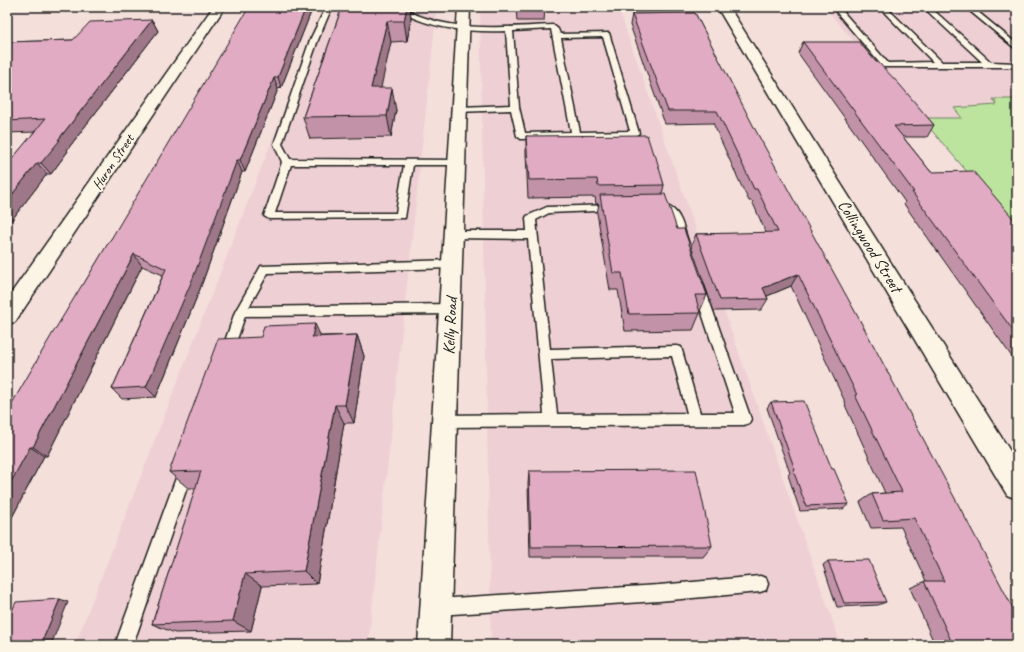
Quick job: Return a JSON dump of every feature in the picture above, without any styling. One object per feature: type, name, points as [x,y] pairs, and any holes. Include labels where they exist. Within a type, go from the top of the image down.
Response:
[{"type":"street","name":"Huron Street","points":[[7,316],[219,7]]},
{"type":"street","name":"Kelly Road","points":[[434,645],[446,420],[464,7]]},
{"type":"street","name":"Collingwood Street","points":[[723,7],[1017,486]]},
{"type":"lane","points":[[329,7],[314,40],[278,144],[287,162],[269,216],[401,216],[409,163]]},
{"type":"lane","points":[[404,7],[405,12],[423,21],[464,29],[553,27],[556,30],[576,135]]},
{"type":"lane","points":[[835,7],[886,65],[1017,65]]},
{"type":"lane","points":[[882,7],[940,64]]},
{"type":"lane","points":[[926,7],[989,64]]},
{"type":"lane","points":[[968,7],[1017,48]]},
{"type":"lane","points":[[1014,7],[1017,10]]},
{"type":"lane","points":[[510,28],[509,32],[515,107],[521,136],[635,133],[606,35],[557,36]]},
{"type":"lane","points":[[460,110],[515,107]]},
{"type":"lane","points":[[287,162],[458,162]]},
{"type":"lane","points":[[647,207],[662,207],[674,213],[689,257]]},
{"type":"lane","points":[[551,421],[531,218],[547,210],[624,208]]},
{"type":"lane","points":[[453,234],[533,235]]},
{"type":"lane","points":[[223,364],[241,312],[265,269],[453,264]]},
{"type":"lane","points":[[446,420],[551,421],[744,419],[694,272]]},
{"type":"lane","points":[[241,312],[451,309]]},
{"type":"lane","points":[[544,354],[677,351],[695,419]]},
{"type":"lane","points":[[124,645],[192,453]]},
{"type":"lane","points":[[436,607],[659,594],[760,584]]},
{"type":"shaded area","points":[[324,7],[437,7],[368,645],[75,645]]},
{"type":"shaded area","points":[[480,7],[618,7],[841,645],[491,645]]},
{"type":"shaded area","points":[[824,7],[1017,7],[1017,99],[993,99],[998,105],[954,109],[962,118],[921,118]]},
{"type":"green space","points":[[993,99],[1017,99],[1017,230],[921,118],[962,118],[954,108],[997,105]]},
{"type":"building","points":[[249,7],[306,7],[278,77],[274,78],[240,160],[237,160],[193,278],[146,387],[112,389],[166,269],[134,254],[33,447],[30,447],[7,489],[7,412],[51,336],[111,239]]},
{"type":"building","points":[[342,7],[407,7],[404,21],[387,21],[371,88],[392,88],[387,116],[303,117]]},
{"type":"building","points":[[695,13],[756,131],[869,337],[1017,616],[1017,645],[953,645],[924,581],[944,581],[914,518],[883,520],[872,494],[902,492],[798,274],[763,288],[768,299],[720,300],[696,234],[778,232],[757,189],[754,189],[717,111],[668,111],[632,14]]},
{"type":"building","points":[[152,20],[58,140],[60,140],[41,163],[37,163],[7,201],[7,165],[45,119],[7,121],[7,42],[73,40],[90,22]]},
{"type":"building","points":[[803,42],[859,42],[876,62],[878,62],[900,85],[934,125],[894,126],[931,172],[973,171],[1017,223],[1017,336],[912,192],[914,192]]},
{"type":"building","points":[[647,135],[653,154],[655,154],[664,185],[598,186],[597,179],[529,180],[526,136]]},
{"type":"building","points":[[665,194],[677,229],[684,229],[707,295],[695,295],[700,313],[629,314],[622,273],[613,273],[600,195]]},
{"type":"building","points":[[315,324],[312,337],[357,335],[345,405],[335,405],[304,571],[245,574],[233,621],[152,624],[201,471],[169,472],[218,339],[261,337],[264,326]]},
{"type":"building","points":[[804,401],[832,469],[834,469],[849,504],[806,506],[771,402]]},
{"type":"building","points":[[696,470],[712,546],[531,547],[529,471]]},
{"type":"building","points":[[869,560],[886,602],[844,603],[828,561]]},
{"type":"building","points":[[60,599],[41,644],[7,645],[7,622],[16,602]]}]
